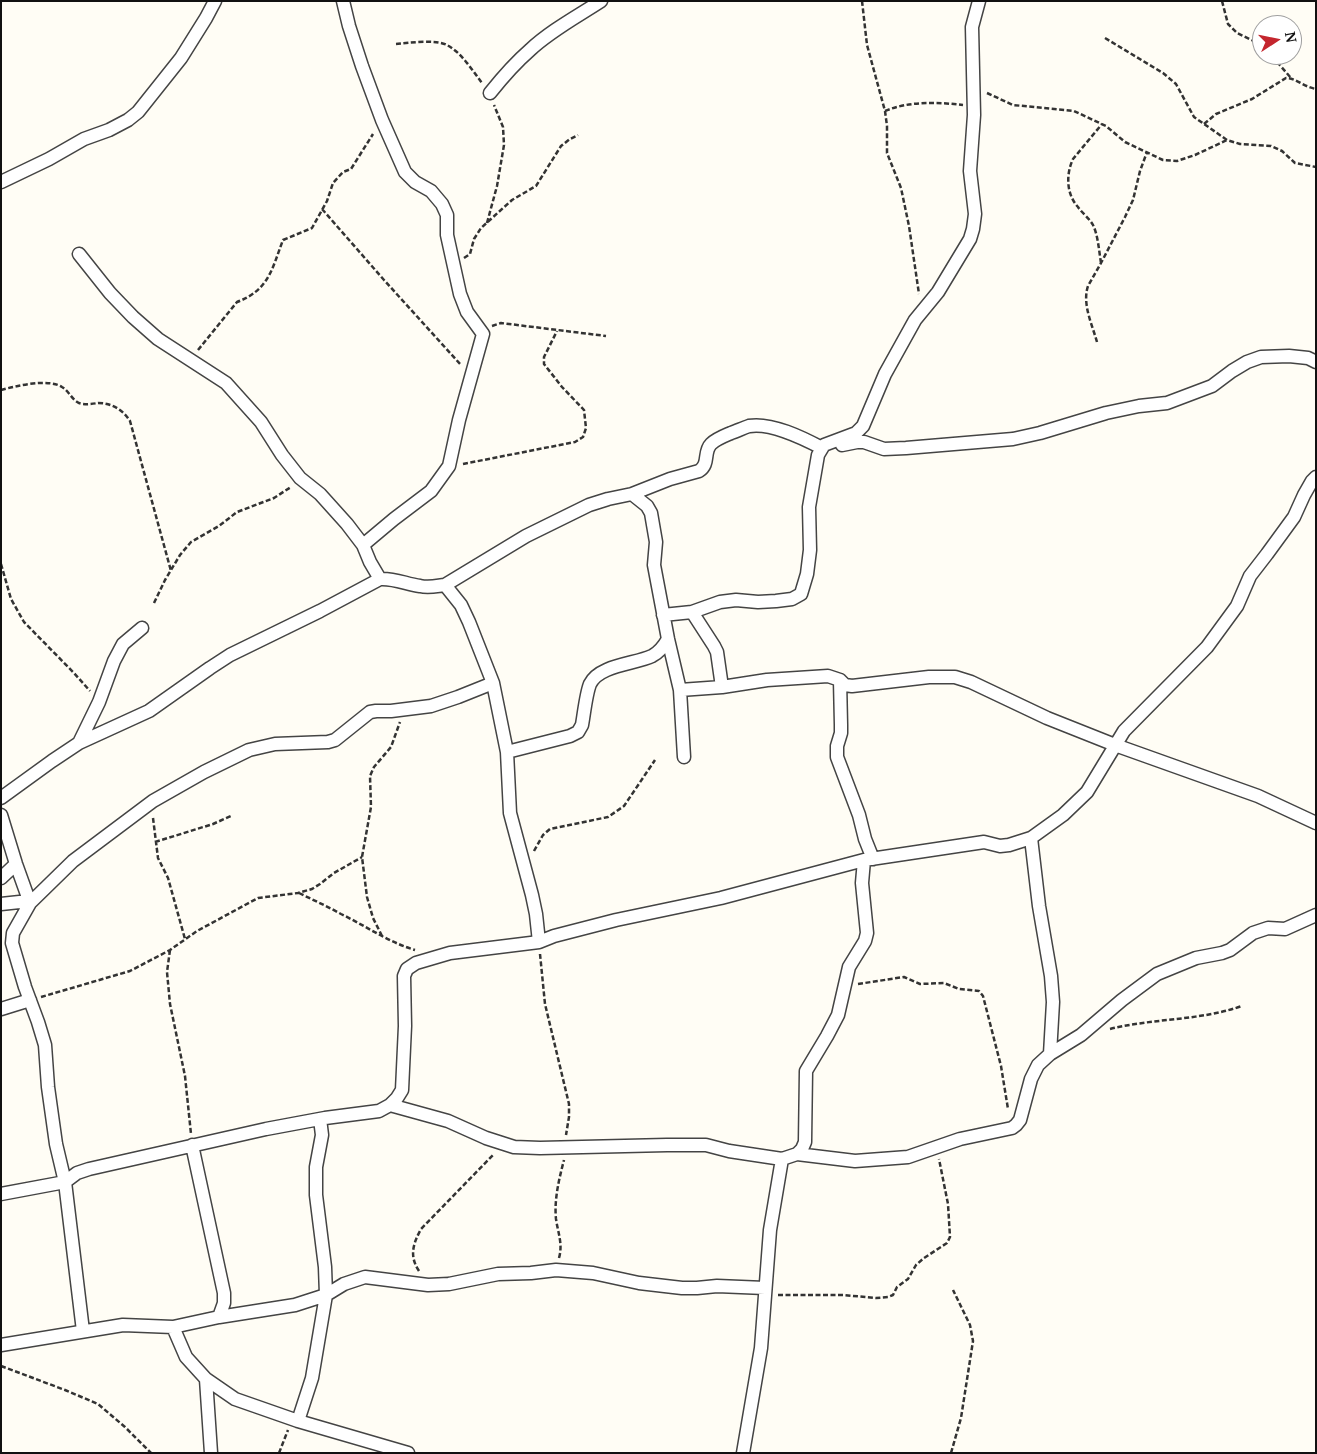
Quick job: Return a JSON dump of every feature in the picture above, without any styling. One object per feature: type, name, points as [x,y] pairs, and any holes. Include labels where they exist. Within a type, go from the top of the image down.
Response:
[{"type":"street","points":[[1,182],[84,139],[109,130],[128,120],[138,112],[181,58],[206,18],[214,1]]},
{"type":"street","points":[[343,1],[362,66],[382,120],[405,172],[415,182],[431,192],[442,204],[447,215],[447,235],[460,294],[467,312],[483,334],[459,420],[449,466],[432,491],[363,545]]},
{"type":"street","points":[[490,93],[508,70],[531,48],[567,22],[601,1]]},
{"type":"street","points":[[663,615],[692,612],[720,602],[736,600],[776,601],[792,599],[801,594],[807,574],[810,550],[809,507],[818,455],[826,445],[856,433],[863,426],[885,374],[915,320],[938,292],[970,239],[975,214],[970,171],[974,106],[972,27],[980,1]]},
{"type":"street","points":[[79,254],[132,317],[158,339],[226,383],[261,422],[282,455],[303,480],[320,494],[347,524],[363,545],[380,579]]},
{"type":"street","points":[[1,798],[79,743],[149,711],[230,655],[380,579],[430,587],[445,584],[526,536],[589,506],[608,499],[632,494],[670,479],[702,470],[706,464],[708,447],[710,445],[749,426],[762,426],[793,433],[826,445],[864,442],[884,449],[1013,439],[1106,413],[1167,402],[1212,386],[1247,362],[1261,357],[1289,356],[1308,358],[1316,362]]},
{"type":"street","points":[[1,1194],[65,1182],[83,1171],[192,1145],[320,1119],[379,1111],[390,1105],[402,1090],[405,1026],[404,976],[407,969],[416,963],[450,953],[539,942],[580,929],[721,898],[868,860],[984,842],[1000,846],[1009,845],[1031,838],[1063,815],[1087,792],[1124,731],[1207,647],[1237,606],[1250,576],[1294,517],[1304,495],[1316,477]]},
{"type":"street","points":[[632,494],[647,506],[651,513],[656,542],[654,565],[680,690],[684,757]]},
{"type":"street","points":[[445,584],[461,605],[493,684],[507,752],[510,812],[536,914],[539,942]]},
{"type":"street","points":[[692,612],[717,652],[722,687]]},
{"type":"street","points":[[79,743],[99,702],[114,660],[123,644],[142,628]]},
{"type":"street","points":[[507,752],[570,736],[578,732],[582,726],[590,684],[596,676],[604,671],[652,656],[661,650],[668,639]]},
{"type":"street","points":[[680,690],[722,687],[767,680],[828,676],[852,686],[929,677],[955,677],[971,682],[1047,718],[1116,746],[1258,796],[1316,823]]},
{"type":"street","points":[[797,1154],[805,1142],[806,1071],[838,1015],[849,967],[865,941],[867,933],[862,883],[868,860],[865,839],[859,815],[837,757],[837,746],[841,733],[840,680]]},
{"type":"street","points":[[84,1330],[65,1182],[56,1144],[48,1087],[45,1045],[12,943],[13,933],[30,902],[73,861],[153,801],[204,772],[249,750],[275,744],[328,742],[335,740],[370,712],[431,706],[493,684]]},
{"type":"street","points":[[1,815],[30,902]]},
{"type":"street","points":[[1031,838],[1038,906],[1051,976],[1053,1002],[1050,1054]]},
{"type":"street","points":[[1,878],[16,864]]},
{"type":"street","points":[[1,904],[30,902]]},
{"type":"street","points":[[390,1105],[448,1121],[486,1138],[514,1147],[706,1145],[729,1151],[782,1159],[797,1154],[854,1161],[908,1157],[960,1139],[1016,1126],[1020,1120],[1031,1079],[1038,1065],[1050,1054],[1082,1035],[1122,1000],[1157,974],[1196,958],[1230,950],[1253,933],[1268,928],[1285,929],[1316,915]]},
{"type":"street","points":[[1,1009],[30,1000]]},
{"type":"street","points":[[295,1420],[312,1378],[326,1295],[325,1267],[316,1195],[316,1167],[322,1135],[320,1119]]},
{"type":"street","points":[[192,1145],[224,1293],[224,1304],[219,1317]]},
{"type":"street","points":[[743,1453],[761,1348],[770,1230],[782,1159]]},
{"type":"street","points":[[1,1345],[123,1325],[173,1327],[219,1317],[295,1305],[326,1295],[344,1284],[365,1277],[428,1285],[449,1284],[498,1274],[556,1270],[593,1273],[639,1283],[682,1288],[717,1286],[765,1292]]},
{"type":"street","points":[[173,1327],[186,1357],[206,1379],[236,1399],[295,1420],[408,1453]]},
{"type":"street","points":[[206,1379],[211,1453]]},
{"type":"path","points":[[862,1],[867,45],[885,111],[887,126],[886,153],[901,188],[909,226],[922,313]]},
{"type":"path","points":[[1222,1],[1228,24],[1237,32],[1252,40]]},
{"type":"path","points":[[1105,38],[1163,73],[1176,84],[1194,117],[1227,140],[1240,144],[1271,146],[1282,151],[1295,164],[1316,167]]},
{"type":"path","points":[[396,44],[428,42],[446,44],[460,56],[490,93],[503,127],[504,145],[497,186],[487,223]]},
{"type":"path","points":[[1280,65],[1291,78],[1304,86],[1316,89]]},
{"type":"path","points":[[1204,124],[1216,114],[1252,99],[1279,81],[1291,78]]},
{"type":"path","points":[[974,87],[1013,105],[1074,111],[1106,126],[1125,142],[1163,160],[1177,160],[1195,155],[1227,140]]},
{"type":"path","points":[[885,111],[894,107],[920,103],[974,106]]},
{"type":"path","points":[[190,359],[237,302],[246,299],[260,289],[270,274],[283,240],[312,228],[327,202],[333,183],[343,172],[351,169],[382,120]]},
{"type":"path","points":[[1102,124],[1073,159],[1068,176],[1068,186],[1076,206],[1093,224],[1102,263]]},
{"type":"path","points":[[454,265],[470,254],[474,239],[481,228],[512,200],[536,186],[561,146],[578,135]]},
{"type":"path","points":[[1097,342],[1088,313],[1086,292],[1133,200],[1140,172],[1148,152]]},
{"type":"path","points":[[322,209],[472,376]]},
{"type":"path","points":[[483,334],[493,325],[500,323],[606,336]]},
{"type":"path","points":[[449,466],[575,442],[583,437],[586,428],[584,410],[562,387],[544,364],[544,357],[557,331]]},
{"type":"path","points":[[1,390],[26,383],[53,384],[62,387],[77,402],[106,404],[124,412],[130,421],[171,571]]},
{"type":"path","points":[[154,603],[180,555],[191,542],[219,526],[238,512],[274,498],[303,480]]},
{"type":"path","points":[[1,564],[10,599],[24,622],[74,673],[99,702]]},
{"type":"path","points":[[382,936],[373,918],[362,857],[371,807],[370,776],[374,767],[391,747],[406,709]]},
{"type":"path","points":[[525,867],[543,835],[550,830],[608,817],[624,806],[655,760]]},
{"type":"path","points":[[153,801],[152,824],[158,858],[168,878],[185,939]]},
{"type":"path","points":[[155,842],[213,824],[231,816]]},
{"type":"path","points":[[30,1000],[130,971],[170,950],[185,939],[258,898],[298,893],[312,889],[334,873],[362,857]]},
{"type":"path","points":[[298,893],[405,947],[438,956]]},
{"type":"path","points":[[539,942],[545,1004],[569,1104],[569,1117],[556,1210],[561,1243],[561,1252],[556,1270]]},
{"type":"path","points":[[170,950],[167,972],[170,1004],[184,1076],[192,1145]]},
{"type":"path","points":[[844,987],[904,977],[920,984],[944,983],[959,989],[979,990],[983,996],[1000,1066],[1012,1128]]},
{"type":"path","points":[[1110,1029],[1119,1026],[1192,1018],[1224,1012],[1242,1006]]},
{"type":"path","points":[[428,1285],[414,1264],[414,1243],[421,1229],[503,1143]]},
{"type":"path","points":[[765,1292],[876,1298],[893,1295],[897,1288],[908,1279],[916,1265],[947,1243],[950,1237],[948,1204],[937,1148]]},
{"type":"path","points":[[951,1453],[961,1418],[973,1341],[970,1325],[953,1290]]},
{"type":"path","points":[[1,1366],[98,1404],[151,1453]]},
{"type":"path","points":[[280,1453],[295,1420]]}]
